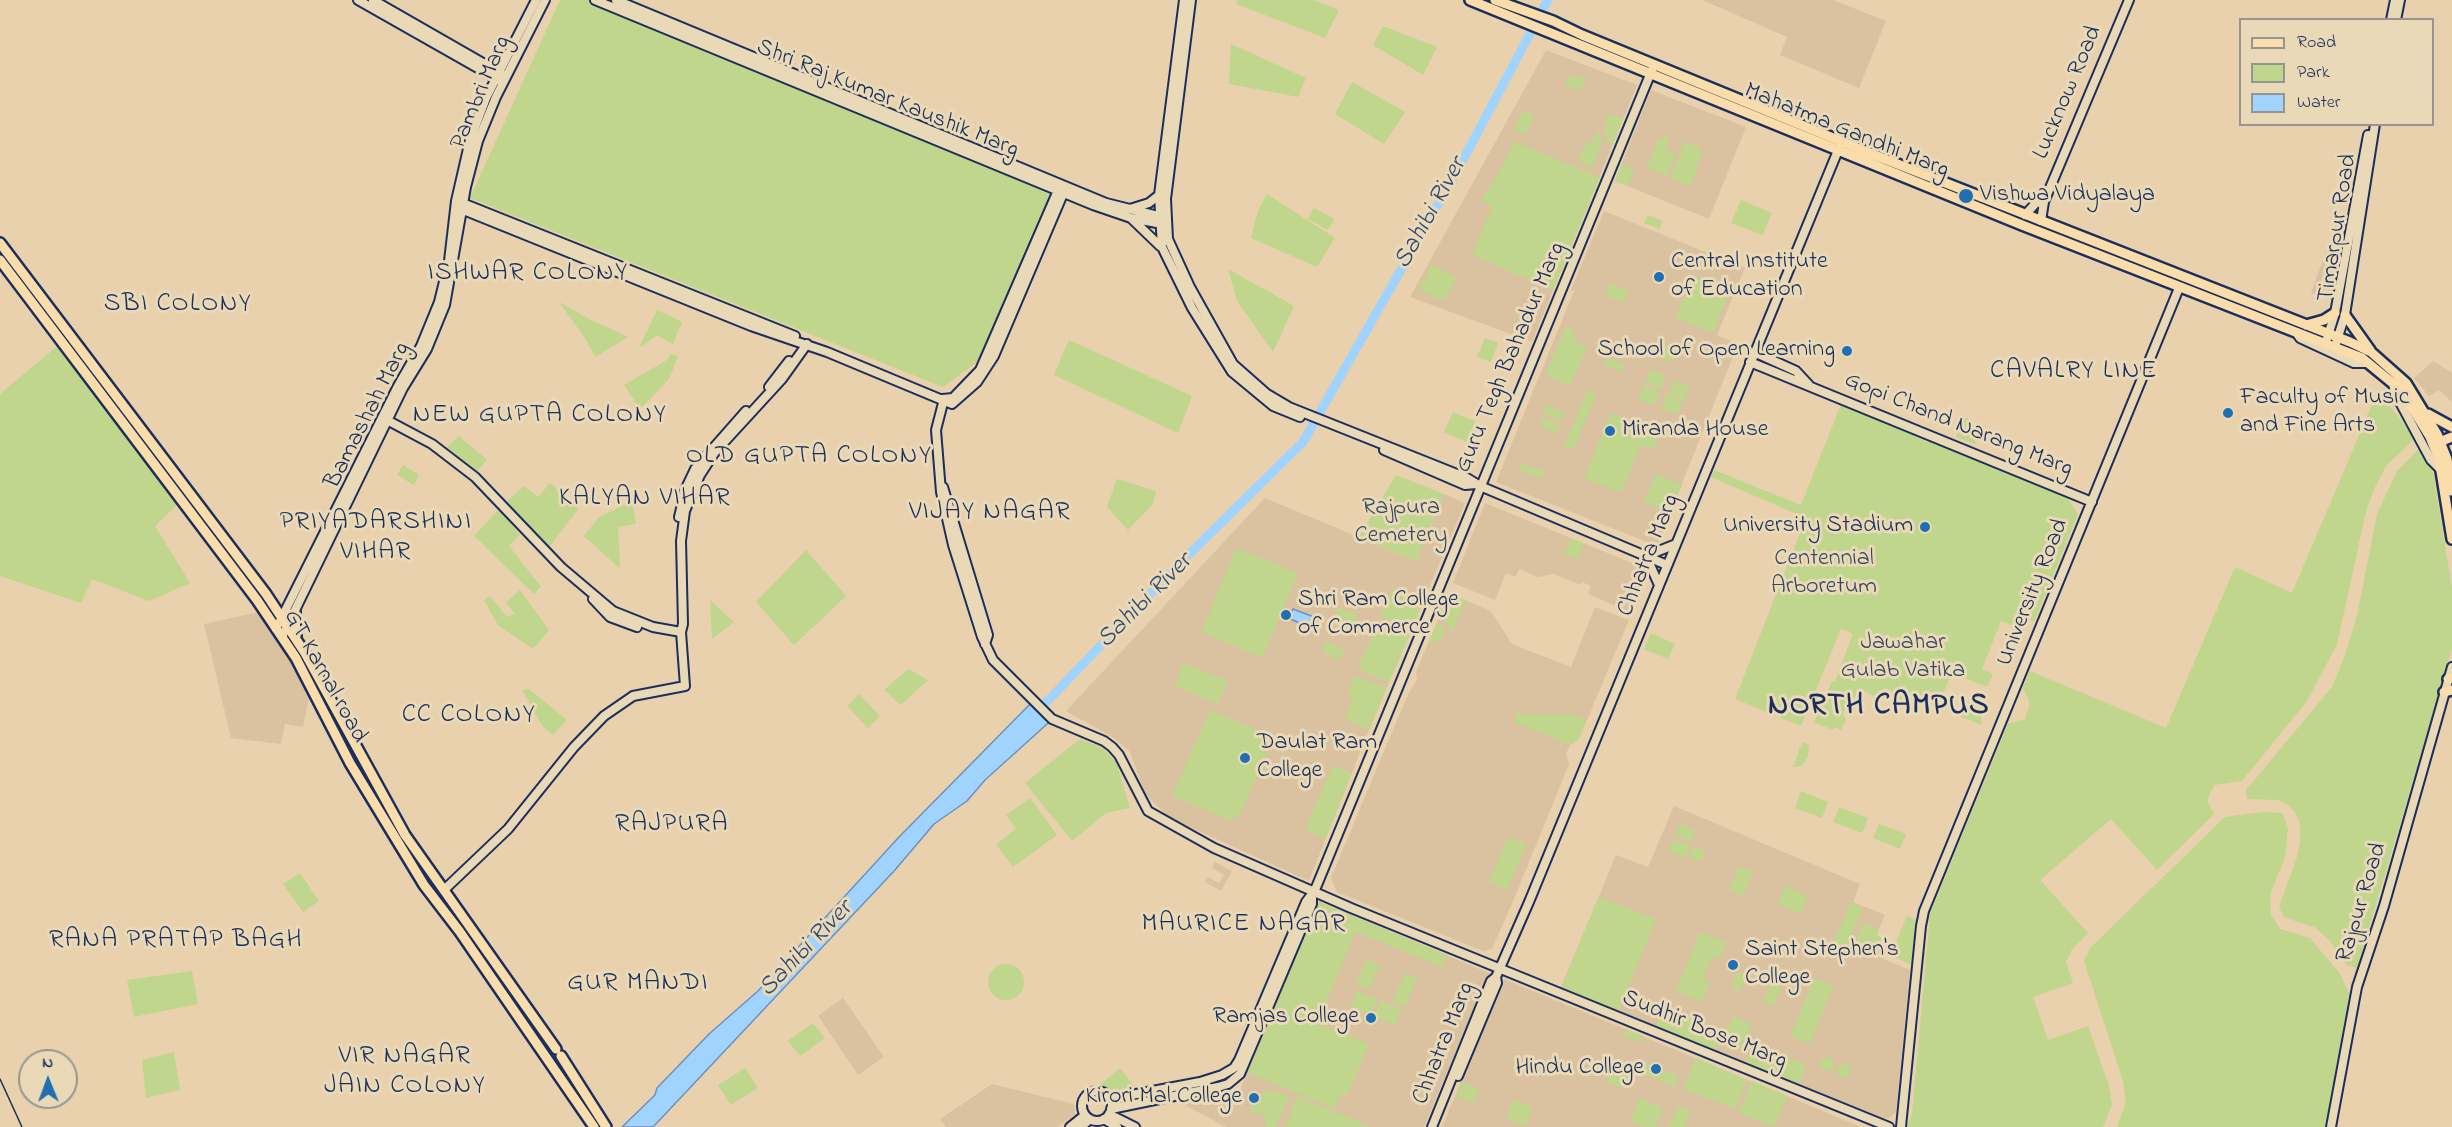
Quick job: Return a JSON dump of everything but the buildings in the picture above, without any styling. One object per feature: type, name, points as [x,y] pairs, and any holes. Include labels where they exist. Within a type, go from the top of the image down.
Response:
[{"type":"main road","name":"Mahatma Gandhi Marg","points":[[1470,0],[1553,34],[1653,69],[1942,187],[2179,288],[2333,340],[2371,357],[2396,372],[2414,395],[2424,411],[2435,440]]},
{"type":"main road","name":"Mahatma Gandhi Marg","points":[[1495,0],[1557,22],[1653,69],[1839,148],[2041,221],[2299,329]]},
{"type":"main road","points":[[1553,34],[1557,22]]},
{"type":"main road","name":"GT Karnal road","points":[[0,243],[285,623],[405,835],[559,1052],[606,1127]]},
{"type":"main road","name":"GT Karnal road","points":[[0,260],[279,633],[296,658],[350,763],[397,842],[594,1127]]},
{"type":"main road","points":[[2299,329],[2340,314],[2371,357]]},
{"type":"main road","points":[[72,356],[81,350]]},
{"type":"main road","name":"Mahatma Gandhi Marg","points":[[2371,357],[2401,390],[2435,440]]},
{"type":"main road","points":[[2424,411],[2452,428],[2435,440]]},
{"type":"main road","points":[[2435,440],[2452,437]]},
{"type":"main road","points":[[2435,440],[2452,539]]},
{"type":"main road","points":[[2435,440],[2447,459],[2452,491]]},
{"type":"main road","points":[[295,612],[296,640]]},
{"type":"street","points":[[358,0],[501,77]]},
{"type":"street","points":[[373,0],[501,77]]},
{"type":"street","name":"Pambri Marg","points":[[459,205],[471,140],[536,0]]},
{"type":"street","name":"Pambri Marg","points":[[501,77],[545,0]]},
{"type":"street","name":"Shri Raj Kumar Kaushik Marg","points":[[595,0],[1062,188],[1163,221]]},
{"type":"street","name":"Shri Raj Kumar Kaushik Marg","points":[[616,0],[727,45],[1131,218],[1163,221]]},
{"type":"street","points":[[1184,0],[1159,195],[1163,221],[1172,250],[1233,364],[1276,400],[1300,415]]},
{"type":"street","points":[[1161,247],[1191,0]]},
{"type":"street","name":"Lucknow Road","points":[[2041,221],[2044,202],[2129,0]]},
{"type":"street","points":[[2391,18],[2395,0]]},
{"type":"street","points":[[2396,18],[2400,0]]},
{"type":"street","points":[[723,53],[727,45]]},
{"type":"street","name":"Guru Tegh Bahadur Marg","points":[[1108,1114],[1228,1084],[1240,1074],[1308,914],[1313,892],[1478,485],[1653,69]]},
{"type":"street","name":"Timarpur Road","points":[[2333,340],[2340,314],[2373,126]]},
{"type":"street","name":"Chhatra Marg","points":[[1437,1127],[1839,148]]},
{"type":"street","points":[[459,205],[952,404],[956,403],[986,372],[1062,188]]},
{"type":"street","points":[[1125,210],[1149,203],[1159,195]]},
{"type":"street","points":[[2025,215],[2030,207],[2044,202]]},
{"type":"street","name":"Bamashah Marg","points":[[279,633],[385,419],[427,349],[445,305],[459,205]]},
{"type":"street","points":[[1131,218],[1161,247],[1192,308],[1232,372],[1273,406],[1333,427],[1465,485],[1478,485],[1667,565]]},
{"type":"street","name":"University Road","points":[[1900,1127],[1924,911],[2179,288]]},
{"type":"street","points":[[2299,329],[2300,338],[2354,363],[2371,357]]},
{"type":"street","points":[[445,889],[508,829],[574,747],[604,716],[633,696],[685,686],[679,631],[680,593],[676,540],[686,488],[695,469],[715,444],[807,344]]},
{"type":"street","name":"Gopi Chand Narang Marg","points":[[1754,352],[1796,371],[1810,386]]},
{"type":"street","name":"Gopi Chand Narang Marg","points":[[1750,362],[2091,502]]},
{"type":"street","points":[[2393,381],[2395,393],[2431,460],[2441,470]]},
{"type":"street","name":"Sudhir Bose Marg","points":[[942,400],[936,430],[940,480],[953,545],[985,644],[993,660],[1052,719],[1104,741],[1112,747],[1119,755],[1148,812],[1214,848],[1500,973],[1889,1127]]},
{"type":"street","points":[[385,419],[432,444],[475,477],[539,546],[590,594],[603,611],[617,620],[669,637],[679,631]]},
{"type":"street","points":[[1646,556],[1676,544]]},
{"type":"street","points":[[1646,556],[1659,585]]},
{"type":"street","name":"Bamashah Marg","points":[[285,623],[295,612],[311,568]]},
{"type":"street","name":"Rajpur Road","points":[[2331,1127],[2357,987],[2384,906],[2448,691],[2452,667]]},
{"type":"street","name":"Guru Tegh Bahadur Marg","points":[[1110,1099],[1200,1082],[1234,1068],[1306,902],[1313,892]]},
{"type":"street","name":"Chhatra Marg","points":[[1432,1127],[1490,983],[1500,973]]},
{"type":"street","name":"Sudhir Bose Marg","points":[[1500,973],[1877,1127]]},
{"type":"street","points":[[1088,1117],[1082,1104],[1090,1093],[1099,1091],[1110,1099],[1108,1114],[1117,1127]]},
{"type":"street","points":[[1070,1127],[1088,1117],[1108,1114],[1135,1127]]},
{"type":"street","points":[[1081,1127],[1088,1117]]},
{"type":"shaded area","points":[[1702,0],[1833,0],[1886,21],[1859,88],[1780,55],[1787,37]]},
{"type":"shaded area","points":[[1546,50],[1637,85],[1532,342],[1410,297]]},
{"type":"shaded area","points":[[1651,90],[1746,127],[1709,219],[1615,181]]},
{"type":"shaded area","name":"Miranda House","points":[[1604,211],[1745,268],[1717,335],[1738,344],[1657,546],[1496,482]]},
{"type":"shaded area","points":[[2336,224],[2347,228],[2332,300],[2311,293]]},
{"type":"shaded area","points":[[2433,361],[2452,373],[2452,402],[2439,390],[2429,396],[2414,378]]},
{"type":"shaded area","points":[[1444,494],[1465,503],[1366,737],[1309,881],[1170,818],[1145,794],[1130,752],[1114,738],[1066,711],[1265,498],[1416,561]]},
{"type":"shaded area","points":[[1485,503],[1644,568],[1648,577],[1632,613],[1588,594],[1591,586],[1582,582],[1580,585],[1554,574],[1538,577],[1519,569],[1516,577],[1506,573],[1495,600],[1453,583]]},
{"type":"shaded area","points":[[1449,593],[1491,611],[1512,644],[1571,667],[1595,607],[1629,620],[1579,739],[1570,745],[1566,754],[1569,764],[1492,949],[1483,951],[1337,892],[1331,878],[1408,694],[1417,680],[1416,672]]},
{"type":"shaded area","points":[[264,611],[310,693],[303,727],[285,724],[281,744],[231,738],[204,624]]},
{"type":"shaded area","name":"Saint Stephen's College","points":[[1674,806],[1860,884],[1853,902],[1885,915],[1879,929],[1864,924],[1854,947],[1910,970],[1896,1112],[1888,1118],[1880,1118],[1561,987],[1616,855],[1648,867]]},
{"type":"shaded area","points":[[1215,862],[1232,871],[1221,891],[1205,882],[1208,877],[1219,883],[1224,875],[1212,868]]},
{"type":"shaded area","name":"Ramjas College","points":[[1319,902],[1489,973],[1424,1127],[1226,1127],[1177,1101],[1239,1092]]},
{"type":"shaded area","points":[[1504,979],[1787,1096],[1861,1127],[1442,1127]]},
{"type":"shaded area","points":[[843,998],[884,1057],[858,1075],[818,1016]]},
{"type":"shaded area","points":[[992,1084],[1074,1104],[1075,1114],[1057,1127],[946,1127],[940,1119]]},
{"type":"green space","points":[[560,0],[594,0],[1051,190],[977,362],[943,387],[470,198]]},
{"type":"green space","points":[[1237,0],[1314,0],[1339,10],[1325,38],[1236,4]]},
{"type":"green space","points":[[1383,26],[1437,47],[1423,75],[1373,45]]},
{"type":"green space","points":[[1231,44],[1306,78],[1298,97],[1229,84]]},
{"type":"green space","points":[[1583,74],[1587,76],[1580,91],[1565,86],[1569,75],[1581,79]]},
{"type":"green space","points":[[1352,82],[1405,112],[1384,144],[1335,114]]},
{"type":"green space","points":[[1523,111],[1534,116],[1525,135],[1514,130]]},
{"type":"green space","points":[[1608,114],[1623,118],[1613,144],[1607,141],[1604,129]]},
{"type":"green space","points":[[1599,128],[1602,143],[1592,167],[1578,161],[1586,141],[1592,143]]},
{"type":"green space","points":[[1665,136],[1669,138],[1665,150],[1676,154],[1667,176],[1647,168],[1659,138],[1663,140]]},
{"type":"green space","points":[[1680,141],[1692,146],[1693,143],[1702,150],[1692,183],[1688,185],[1671,178],[1683,146],[1679,144]]},
{"type":"green space","points":[[1515,142],[1600,177],[1553,290],[1472,255],[1492,206],[1481,200]]},
{"type":"green space","points":[[1622,164],[1635,169],[1628,186],[1615,181]]},
{"type":"green space","points":[[1267,194],[1335,238],[1317,267],[1251,238],[1258,211]]},
{"type":"green space","points":[[1741,200],[1772,213],[1763,235],[1731,223]]},
{"type":"green space","points":[[1314,208],[1334,219],[1328,230],[1308,219]]},
{"type":"green space","points":[[1648,215],[1663,221],[1659,229],[1644,223]]},
{"type":"green space","points":[[1432,264],[1457,278],[1443,302],[1419,289]]},
{"type":"green space","points":[[1228,269],[1294,306],[1273,352],[1237,301]]},
{"type":"green space","points":[[1693,275],[1730,290],[1713,333],[1675,318]]},
{"type":"green space","points":[[1610,283],[1628,291],[1623,303],[1605,295]]},
{"type":"green space","points":[[559,302],[628,337],[595,357],[585,338]]},
{"type":"green space","points":[[657,310],[682,322],[673,344],[657,335],[639,348]]},
{"type":"green space","points":[[1566,327],[1573,330],[1575,342],[1587,347],[1570,386],[1545,375]]},
{"type":"green space","points":[[1485,338],[1498,343],[1491,362],[1477,357]]},
{"type":"green space","points":[[1069,340],[1192,396],[1178,433],[1054,375]]},
{"type":"green space","points":[[61,343],[177,505],[155,526],[190,583],[149,601],[92,579],[81,603],[0,576],[0,394]]},
{"type":"green space","points":[[1681,344],[1672,363],[1653,355],[1658,347]]},
{"type":"green space","points":[[671,354],[678,356],[669,379],[640,409],[624,385],[667,360]]},
{"type":"green space","points":[[1607,357],[1624,364],[1620,372],[1604,365]]},
{"type":"green space","points":[[1651,369],[1664,375],[1665,379],[1661,389],[1645,382]]},
{"type":"green space","points":[[1676,380],[1690,386],[1684,400],[1668,393]]},
{"type":"green space","points":[[1644,385],[1660,392],[1654,406],[1638,399]]},
{"type":"green space","points":[[1588,389],[1597,393],[1573,450],[1564,447]]},
{"type":"green space","points":[[2378,391],[2415,438],[2386,466],[2375,487],[2366,511],[2337,644],[2307,701],[2242,781],[2214,785],[2207,800],[2214,814],[2157,870],[2111,819],[2040,880],[2088,933],[2071,951],[2066,962],[2073,983],[2033,997],[2048,1040],[2088,1026],[2109,1086],[2112,1105],[2103,1127],[1907,1127],[1912,1114],[1930,914],[2008,724],[2025,719],[2030,704],[2023,687],[2030,671],[2166,728],[2235,567],[2292,593]]},
{"type":"green space","points":[[1667,394],[1683,402],[1677,415],[1661,408]]},
{"type":"green space","points":[[1842,402],[1916,433],[1918,438],[1927,442],[1932,440],[2066,496],[2078,514],[2034,622],[2023,617],[2018,628],[2001,621],[1982,669],[1993,674],[1987,687],[1952,673],[1941,698],[1935,696],[1931,706],[1917,700],[1913,709],[1896,702],[1894,705],[1890,703],[1892,691],[1885,688],[1877,698],[1865,691],[1863,696],[1857,693],[1851,706],[1846,706],[1843,714],[1846,719],[1841,730],[1834,727],[1832,730],[1814,722],[1832,681],[1835,681],[1853,634],[1841,629],[1801,726],[1735,699],[1806,518],[1711,477],[1714,470],[1801,505]]},
{"type":"green space","points":[[1546,405],[1565,413],[1562,421],[1544,414]]},
{"type":"green space","points":[[1453,412],[1475,421],[1466,442],[1444,432]]},
{"type":"green space","points":[[1611,413],[1660,433],[1653,450],[1641,445],[1621,493],[1584,478]]},
{"type":"green space","points":[[1963,417],[1972,420],[1973,429],[1978,435],[1975,444],[1956,437]]},
{"type":"green space","points":[[1544,418],[1560,425],[1556,433],[1543,427],[1539,422]]},
{"type":"green space","points":[[459,436],[487,460],[476,472],[447,447]]},
{"type":"green space","points":[[2421,447],[2433,472],[2452,588],[2452,649],[2357,968],[2347,965],[2329,940],[2316,928],[2284,917],[2279,907],[2297,857],[2300,824],[2295,812],[2288,805],[2278,800],[2247,799],[2246,790],[2332,687],[2357,616],[2377,514],[2397,471]]},
{"type":"green space","points":[[1522,463],[1545,472],[1542,479],[1519,470]]},
{"type":"green space","points":[[403,465],[419,475],[414,485],[397,475]]},
{"type":"green space","points":[[1656,474],[1682,485],[1670,513],[1644,502]]},
{"type":"green space","name":"Rajpura Cemetery","points":[[1396,475],[1444,494],[1416,561],[1359,537]]},
{"type":"green space","points":[[1117,479],[1156,491],[1153,504],[1128,530],[1107,507]]},
{"type":"green space","points":[[550,483],[578,509],[548,549],[507,501],[524,486],[538,497]]},
{"type":"green space","points":[[632,501],[636,524],[618,527],[620,569],[584,536],[599,517]]},
{"type":"green space","points":[[499,509],[520,535],[509,546],[541,587],[534,594],[474,536]]},
{"type":"green space","points":[[1571,538],[1584,543],[1577,559],[1564,553]]},
{"type":"green space","points":[[1236,548],[1298,573],[1262,658],[1201,632]]},
{"type":"green space","points":[[806,550],[846,596],[794,645],[756,602]]},
{"type":"green space","points":[[1392,589],[1424,601],[1412,630],[1380,616]]},
{"type":"green space","points":[[520,590],[549,630],[533,649],[498,625],[484,600],[490,596],[507,617],[515,614],[506,603]]},
{"type":"green space","points":[[1449,593],[1466,600],[1452,633],[1446,622],[1439,618]]},
{"type":"green space","points":[[710,600],[734,622],[712,639]]},
{"type":"green space","points":[[1338,607],[1358,615],[1355,626],[1334,621]]},
{"type":"green space","points":[[1379,623],[1410,635],[1389,683],[1357,669]]},
{"type":"green space","points":[[1437,623],[1443,627],[1445,635],[1435,643],[1429,641]]},
{"type":"green space","points":[[1651,633],[1675,644],[1668,659],[1644,649]]},
{"type":"green space","points":[[1327,641],[1345,651],[1339,660],[1322,652]]},
{"type":"green space","points":[[1184,663],[1228,681],[1218,704],[1174,686]]},
{"type":"green space","points":[[908,669],[928,680],[901,705],[884,690]]},
{"type":"green space","points":[[1355,675],[1387,688],[1369,730],[1345,719],[1352,700],[1348,692]]},
{"type":"green space","points":[[529,689],[567,720],[553,735],[543,727],[522,690]]},
{"type":"green space","points":[[859,694],[880,716],[868,728],[847,706]]},
{"type":"green space","points":[[1967,702],[1980,706],[1982,725],[1953,714],[1956,707],[1964,710]]},
{"type":"green space","points":[[1210,710],[1274,737],[1240,814],[1231,821],[1172,796]]},
{"type":"green space","points":[[1515,714],[1574,715],[1587,720],[1579,739],[1570,745],[1516,723]]},
{"type":"green space","points":[[1080,739],[1101,747],[1116,762],[1130,808],[1106,813],[1072,841],[1025,783]]},
{"type":"green space","points":[[1802,742],[1809,745],[1808,757],[1802,766],[1793,767]]},
{"type":"green space","points":[[1336,766],[1352,773],[1326,838],[1306,828],[1331,769]]},
{"type":"green space","points":[[1801,791],[1828,802],[1822,818],[1795,808]]},
{"type":"green space","points":[[1030,798],[1057,835],[1013,867],[996,844],[1016,829],[1006,815]]},
{"type":"green space","points":[[1839,807],[1868,818],[1862,833],[1833,822]]},
{"type":"green space","points":[[2263,812],[2282,813],[2288,828],[2285,857],[2270,895],[2271,915],[2280,929],[2310,938],[2340,974],[2351,997],[2326,1127],[2117,1127],[2126,1103],[2123,1081],[2084,961],[2090,948],[2225,817]]},
{"type":"green space","points":[[1680,824],[1696,831],[1691,842],[1675,835]]},
{"type":"green space","points":[[1879,824],[1906,834],[1900,849],[1873,838]]},
{"type":"green space","points":[[1508,837],[1526,844],[1507,890],[1489,882]]},
{"type":"green space","points":[[1673,839],[1690,846],[1685,858],[1668,851]]},
{"type":"green space","points":[[1694,847],[1700,847],[1704,854],[1700,861],[1694,861],[1690,857],[1690,851]]},
{"type":"green space","points":[[1739,866],[1753,872],[1743,896],[1729,890]]},
{"type":"green space","points":[[300,873],[319,901],[303,912],[283,884]]},
{"type":"green space","points":[[1785,886],[1808,896],[1801,914],[1777,904]]},
{"type":"green space","points":[[1599,897],[1656,919],[1618,1011],[1561,987]]},
{"type":"green space","points":[[1319,902],[1447,955],[1442,967],[1355,932],[1326,1003],[1322,1002],[1314,1022],[1369,1044],[1349,1092],[1338,1098],[1334,1108],[1248,1073]]},
{"type":"green space","points":[[1851,903],[1863,908],[1841,957],[1829,952]]},
{"type":"green space","points":[[1907,916],[1916,920],[1911,964],[1890,956]]},
{"type":"green space","points":[[1864,923],[1879,929],[1877,935],[1882,938],[1879,945],[1887,948],[1883,959],[1854,947]]},
{"type":"green space","points":[[1700,931],[1726,942],[1719,959],[1713,957],[1704,972],[1707,973],[1704,980],[1710,982],[1702,1002],[1676,992]]},
{"type":"green space","points":[[1367,959],[1380,965],[1369,989],[1356,984]]},
{"type":"green space","points":[[1006,964],[1019,969],[1024,982],[1019,995],[1006,1000],[993,995],[988,982],[993,969]]},
{"type":"green space","points":[[192,971],[198,1004],[134,1017],[127,980]]},
{"type":"green space","points":[[1737,972],[1747,975],[1740,991],[1731,987]]},
{"type":"green space","points":[[1405,973],[1417,978],[1405,1007],[1392,1001]]},
{"type":"green space","points":[[1814,978],[1833,986],[1810,1044],[1790,1036]]},
{"type":"green space","points":[[1771,983],[1781,987],[1773,1006],[1763,1002]]},
{"type":"green space","points":[[1357,991],[1377,999],[1371,1015],[1351,1006]]},
{"type":"green space","points":[[1381,1001],[1401,1009],[1395,1025],[1374,1016]]},
{"type":"green space","points":[[1664,1006],[1721,1029],[1713,1050],[1656,1026]]},
{"type":"green space","points":[[1733,1016],[1752,1024],[1742,1049],[1722,1041]]},
{"type":"green space","points":[[813,1023],[825,1038],[800,1056],[788,1041]]},
{"type":"green space","points":[[1626,1029],[1643,1036],[1640,1043],[1623,1036]]},
{"type":"green space","points":[[1753,1043],[1806,1065],[1799,1084],[1745,1063]]},
{"type":"green space","points":[[174,1052],[180,1090],[146,1098],[142,1060]]},
{"type":"green space","points":[[1827,1057],[1832,1059],[1834,1064],[1832,1069],[1827,1071],[1822,1069],[1820,1064],[1822,1059]]},
{"type":"green space","points":[[1696,1058],[1747,1080],[1735,1109],[1683,1089]]},
{"type":"green space","points":[[1642,1062],[1679,1076],[1675,1087],[1638,1072]]},
{"type":"green space","points":[[1844,1064],[1849,1066],[1851,1071],[1849,1076],[1844,1078],[1839,1076],[1837,1071],[1839,1066]]},
{"type":"green space","points":[[745,1068],[758,1088],[731,1105],[718,1085]]},
{"type":"green space","points":[[1120,1068],[1138,1091],[1113,1097],[1097,1087]]},
{"type":"green space","points":[[1612,1068],[1629,1074],[1625,1089],[1606,1082]]},
{"type":"green space","points":[[1752,1081],[1787,1096],[1775,1127],[1739,1113]]},
{"type":"green space","points":[[1461,1082],[1479,1089],[1473,1103],[1456,1096]]},
{"type":"green space","points":[[1267,1090],[1289,1096],[1276,1127],[1266,1127],[1266,1117],[1262,1117],[1262,1113],[1251,1113],[1251,1102]]},
{"type":"green space","points":[[1297,1096],[1371,1127],[1285,1127]]},
{"type":"green space","points":[[1639,1098],[1663,1108],[1655,1127],[1645,1127],[1630,1121]]},
{"type":"green space","points":[[1513,1100],[1533,1107],[1525,1126],[1506,1118]]},
{"type":"green space","points":[[1678,1105],[1691,1110],[1685,1127],[1669,1127]]},
{"type":"water","points":[[1293,609],[1314,617],[1309,627],[1288,618]]},
{"type":"water","points":[[1037,697],[1056,716],[985,780],[967,801],[934,824],[895,870],[653,1127],[622,1127],[655,1095],[657,1088],[709,1034],[758,991],[899,837]]},
{"type":"waterway","name":"Sahibi River","points":[[1037,712],[1170,573],[1303,442],[1456,173],[1548,0]]},
{"type":"railway","points":[[0,1079],[22,1127]]},
{"type":"place","name":"Vishwa Vidyalaya","points":[[1966,196]]},
{"type":"place","name":"Central Institute of Education","points":[[1659,277]]},
{"type":"place","name":"School of Open Learning","points":[[1847,351]]},
{"type":"place","name":"Faculty of Music and Fine Arts","points":[[2228,413]]},
{"type":"place","name":"Miranda House","points":[[1610,431]]},
{"type":"place","name":"University Stadium","points":[[1925,527]]},
{"type":"place","name":"Shri Ram College of Commerce","points":[[1286,615]]},
{"type":"place","name":"Daulat Ram College","points":[[1245,758]]},
{"type":"place","name":"Saint Stephen's College","points":[[1733,965]]},
{"type":"place","name":"Ramjas College","points":[[1371,1018]]},
{"type":"place","name":"Hindu College","points":[[1656,1069]]},
{"type":"place","name":"Kirori Mal College","points":[[1254,1098]]},
{"type":"district","name":"ISHWAR COLONY","points":[[528,275]]},
{"type":"district","name":"SBI COLONY","points":[[178,306]]},
{"type":"district","name":"CAVALRY LINE","points":[[2074,373]]},
{"type":"district","name":"NEW GUPTA COLONY","points":[[540,417]]},
{"type":"district","name":"OLD GUPTA COLONY","points":[[809,458]]},
{"type":"district","name":"KALYAN VIHAR","points":[[645,500]]},
{"type":"district","name":"VIJAY NAGAR","points":[[990,514]]},
{"type":"district","name":"PRIYADARSHINI VIHAR","points":[[376,539]]},
{"type":"district","name":"NORTH CAMPUS","points":[[1879,708]]},
{"type":"district","name":"CC COLONY","points":[[469,717]]},
{"type":"district","name":"RAJPURA","points":[[672,826]]},
{"type":"district","name":"MAURICE NAGAR","points":[[1244,926]]},
{"type":"district","name":"RANA PRATAP BAGH","points":[[176,942]]},
{"type":"district","name":"GUR MANDI","points":[[638,985]]},
{"type":"district","name":"VIR NAGAR JAIN COLONY","points":[[405,1073]]},
{"type":"park label","name":"Centennial Arboretum","points":[[1824,574]]},
{"type":"park label","name":"Jawahar Gulab Vatika","points":[[1903,658]]}]
